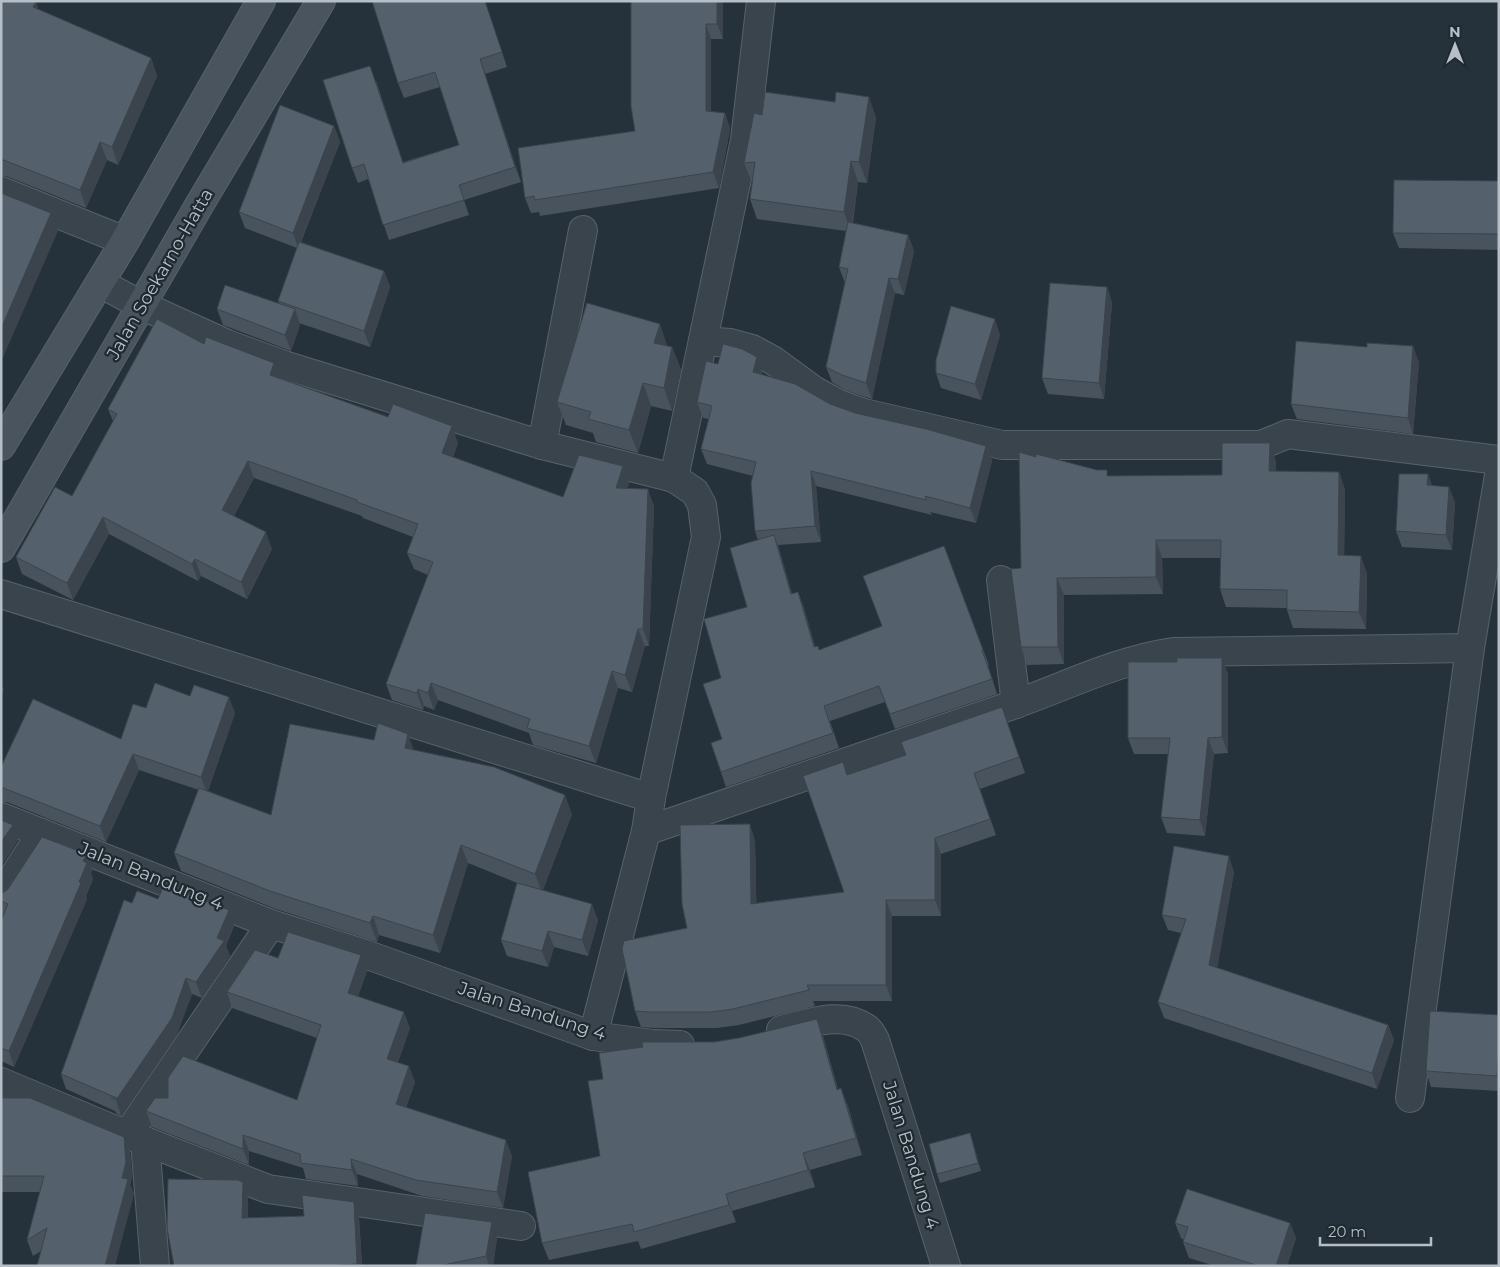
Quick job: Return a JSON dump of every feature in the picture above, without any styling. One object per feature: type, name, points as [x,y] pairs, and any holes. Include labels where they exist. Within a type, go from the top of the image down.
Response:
[{"type":"main road","points":[[1,446],[125,241],[261,1]]},
{"type":"main road","name":"Jalan Soekarno-Hatta","points":[[1,548],[141,305],[321,1]]},
{"type":"street","points":[[674,478],[745,140],[760,1]]},
{"type":"street","points":[[1,191],[125,241]]},
{"type":"street","points":[[542,445],[583,230]]},
{"type":"street","points":[[100,283],[141,305],[227,344],[284,365],[542,445],[674,478],[695,492],[702,505],[706,538],[651,798],[646,831],[592,1036]]},
{"type":"street","points":[[703,341],[730,343],[752,349],[774,361],[815,390],[841,405],[864,413],[1002,445],[1261,445],[1288,434],[1499,460]]},
{"type":"street","points":[[1410,1098],[1470,648],[1497,487]]},
{"type":"street","points":[[1001,580],[1016,704]]},
{"type":"street","points":[[1,594],[651,798]]},
{"type":"street","points":[[646,831],[1016,704],[1118,664],[1146,656],[1172,652],[1470,648]]},
{"type":"street","name":"Jalan Bandung 4","points":[[1,817],[271,924],[365,954],[592,1036],[653,1044],[703,1044]]},
{"type":"street","points":[[1,896],[42,833]]},
{"type":"street","points":[[155,1266],[136,1138],[271,924]]},
{"type":"street","name":"Jalan Bandung 4","points":[[761,1035],[828,1019],[843,1020],[867,1028],[875,1040],[946,1266]]},
{"type":"street","points":[[1,1082],[238,1179],[268,1189],[521,1226]]},
{"type":"building","points":[[1,1],[34,1],[36,2],[33,7],[151,58],[112,147],[100,142],[80,190],[1,159]]},
{"type":"building","points":[[372,1],[485,1],[502,52],[480,59],[515,167],[459,185],[464,200],[383,225],[364,164],[352,168],[323,80],[370,66],[403,163],[459,145],[435,72],[398,83]]},
{"type":"building","points":[[631,1],[717,1],[717,24],[706,24],[706,111],[725,113],[713,172],[535,200],[534,196],[525,198],[518,148],[635,131],[631,106]]},
{"type":"building","points":[[765,92],[835,102],[836,92],[869,97],[859,162],[851,161],[844,212],[750,199],[755,162],[744,163],[754,113],[762,115]]},
{"type":"building","points":[[280,105],[334,126],[293,233],[239,212]]},
{"type":"building","points":[[1394,180],[1499,181],[1499,234],[1393,233]]},
{"type":"building","points":[[1,193],[51,213],[1,329]]},
{"type":"building","points":[[848,222],[908,235],[898,279],[889,278],[866,383],[826,367],[848,269],[839,267]]},
{"type":"building","points":[[299,242],[384,271],[364,331],[278,301]]},
{"type":"building","points":[[1050,283],[1107,287],[1099,383],[1042,378]]},
{"type":"building","points":[[225,285],[295,309],[285,335],[217,309]]},
{"type":"building","points":[[587,303],[660,324],[654,343],[672,347],[664,388],[643,383],[629,430],[588,419],[591,412],[557,402]]},
{"type":"building","points":[[951,306],[995,319],[975,384],[936,373],[936,360]]},
{"type":"building","points":[[157,319],[204,344],[206,337],[274,363],[270,375],[388,417],[393,404],[452,426],[442,453],[563,497],[579,455],[623,466],[616,488],[648,489],[643,629],[638,629],[625,675],[612,671],[589,746],[527,728],[530,719],[431,683],[428,693],[418,689],[417,693],[386,684],[433,562],[407,553],[418,524],[248,461],[222,510],[266,532],[241,582],[195,559],[192,564],[103,517],[67,583],[16,557],[55,487],[72,496],[117,414],[108,409]]},
{"type":"building","points":[[1296,341],[1367,347],[1367,343],[1413,346],[1408,418],[1291,404]]},
{"type":"building","points":[[723,344],[742,349],[757,357],[753,372],[795,384],[830,404],[855,413],[926,429],[986,446],[970,508],[925,496],[926,500],[811,471],[815,526],[755,531],[751,483],[756,462],[701,449],[712,406],[697,402],[706,361],[718,364]]},
{"type":"building","points":[[1222,443],[1270,443],[1269,471],[1339,472],[1338,555],[1361,556],[1359,612],[1287,610],[1287,590],[1220,589],[1221,540],[1156,540],[1156,577],[1057,578],[1058,647],[1021,647],[1011,569],[1021,568],[1019,452],[1036,457],[1036,454],[1097,470],[1107,470],[1107,476],[1222,475]]},
{"type":"building","points":[[1399,474],[1428,474],[1427,485],[1449,487],[1446,535],[1396,531]]},
{"type":"building","points":[[774,535],[791,594],[798,592],[814,647],[818,646],[819,650],[882,626],[863,576],[944,546],[992,679],[890,714],[879,686],[824,706],[833,733],[721,772],[711,743],[722,739],[703,684],[721,678],[704,619],[747,607],[730,548]]},
{"type":"building","points":[[1177,658],[1222,658],[1222,737],[1208,738],[1200,820],[1161,817],[1170,738],[1128,738],[1128,662],[1177,662]]},
{"type":"building","points":[[155,683],[190,696],[194,685],[229,697],[201,777],[133,754],[100,826],[1,787],[1,767],[33,699],[121,739],[133,704],[146,708]]},
{"type":"building","points":[[1002,707],[1019,757],[974,773],[990,819],[935,838],[935,900],[886,900],[886,985],[807,985],[809,990],[733,1009],[711,1012],[635,1011],[622,949],[624,941],[687,928],[682,904],[680,825],[750,824],[751,904],[844,892],[803,776],[843,762],[847,775],[906,755],[901,742]]},
{"type":"building","points":[[378,723],[408,734],[405,748],[494,767],[565,795],[535,874],[461,845],[433,935],[373,916],[370,923],[270,891],[174,853],[199,788],[271,815],[290,724],[374,740]]},
{"type":"building","points":[[1,820],[13,825],[1,842]]},
{"type":"building","points":[[42,837],[87,854],[83,861],[87,863],[79,882],[81,883],[9,1051],[1,1048],[1,921],[8,904],[1,901],[1,894],[8,889]]},
{"type":"building","points":[[1174,846],[1229,856],[1209,965],[1388,1025],[1372,1073],[1158,1002],[1186,919],[1162,915]]},
{"type":"building","points":[[517,883],[592,904],[582,940],[548,931],[542,951],[501,940]]},
{"type":"building","points":[[164,885],[229,910],[217,938],[224,941],[196,982],[186,978],[172,1018],[116,1100],[111,1098],[117,1098],[61,1074],[124,900],[132,903],[137,891],[158,899]]},
{"type":"building","points":[[288,932],[361,955],[348,993],[404,1012],[387,1059],[409,1066],[396,1104],[506,1140],[497,1192],[416,1180],[351,1159],[352,1170],[301,1163],[300,1154],[243,1135],[243,1149],[146,1111],[155,1098],[168,1098],[168,1078],[183,1056],[297,1100],[321,1025],[227,992],[255,950],[278,958]]},
{"type":"building","points":[[1430,1011],[1499,1015],[1497,1076],[1426,1071]]},
{"type":"building","points":[[817,1019],[837,1090],[841,1088],[856,1138],[803,1153],[808,1170],[726,1194],[729,1205],[634,1232],[632,1224],[542,1243],[528,1172],[600,1156],[588,1081],[603,1079],[599,1053],[643,1047],[642,1042],[714,1042],[739,1038]]},
{"type":"building","points":[[1,1098],[30,1098],[124,1137],[126,1162],[122,1178],[128,1179],[105,1266],[37,1266],[47,1228],[27,1240],[44,1176],[1,1176]]},
{"type":"building","points":[[970,1133],[978,1163],[937,1174],[929,1144]]},
{"type":"building","points":[[168,1179],[237,1180],[243,1182],[242,1218],[304,1216],[302,1195],[354,1202],[357,1264],[325,1266],[174,1266],[167,1228]]},
{"type":"building","points":[[1187,1189],[1290,1223],[1276,1266],[1259,1266],[1183,1242],[1188,1227],[1175,1223]]},
{"type":"building","points":[[425,1213],[492,1222],[486,1256],[439,1266],[416,1266]]}]
